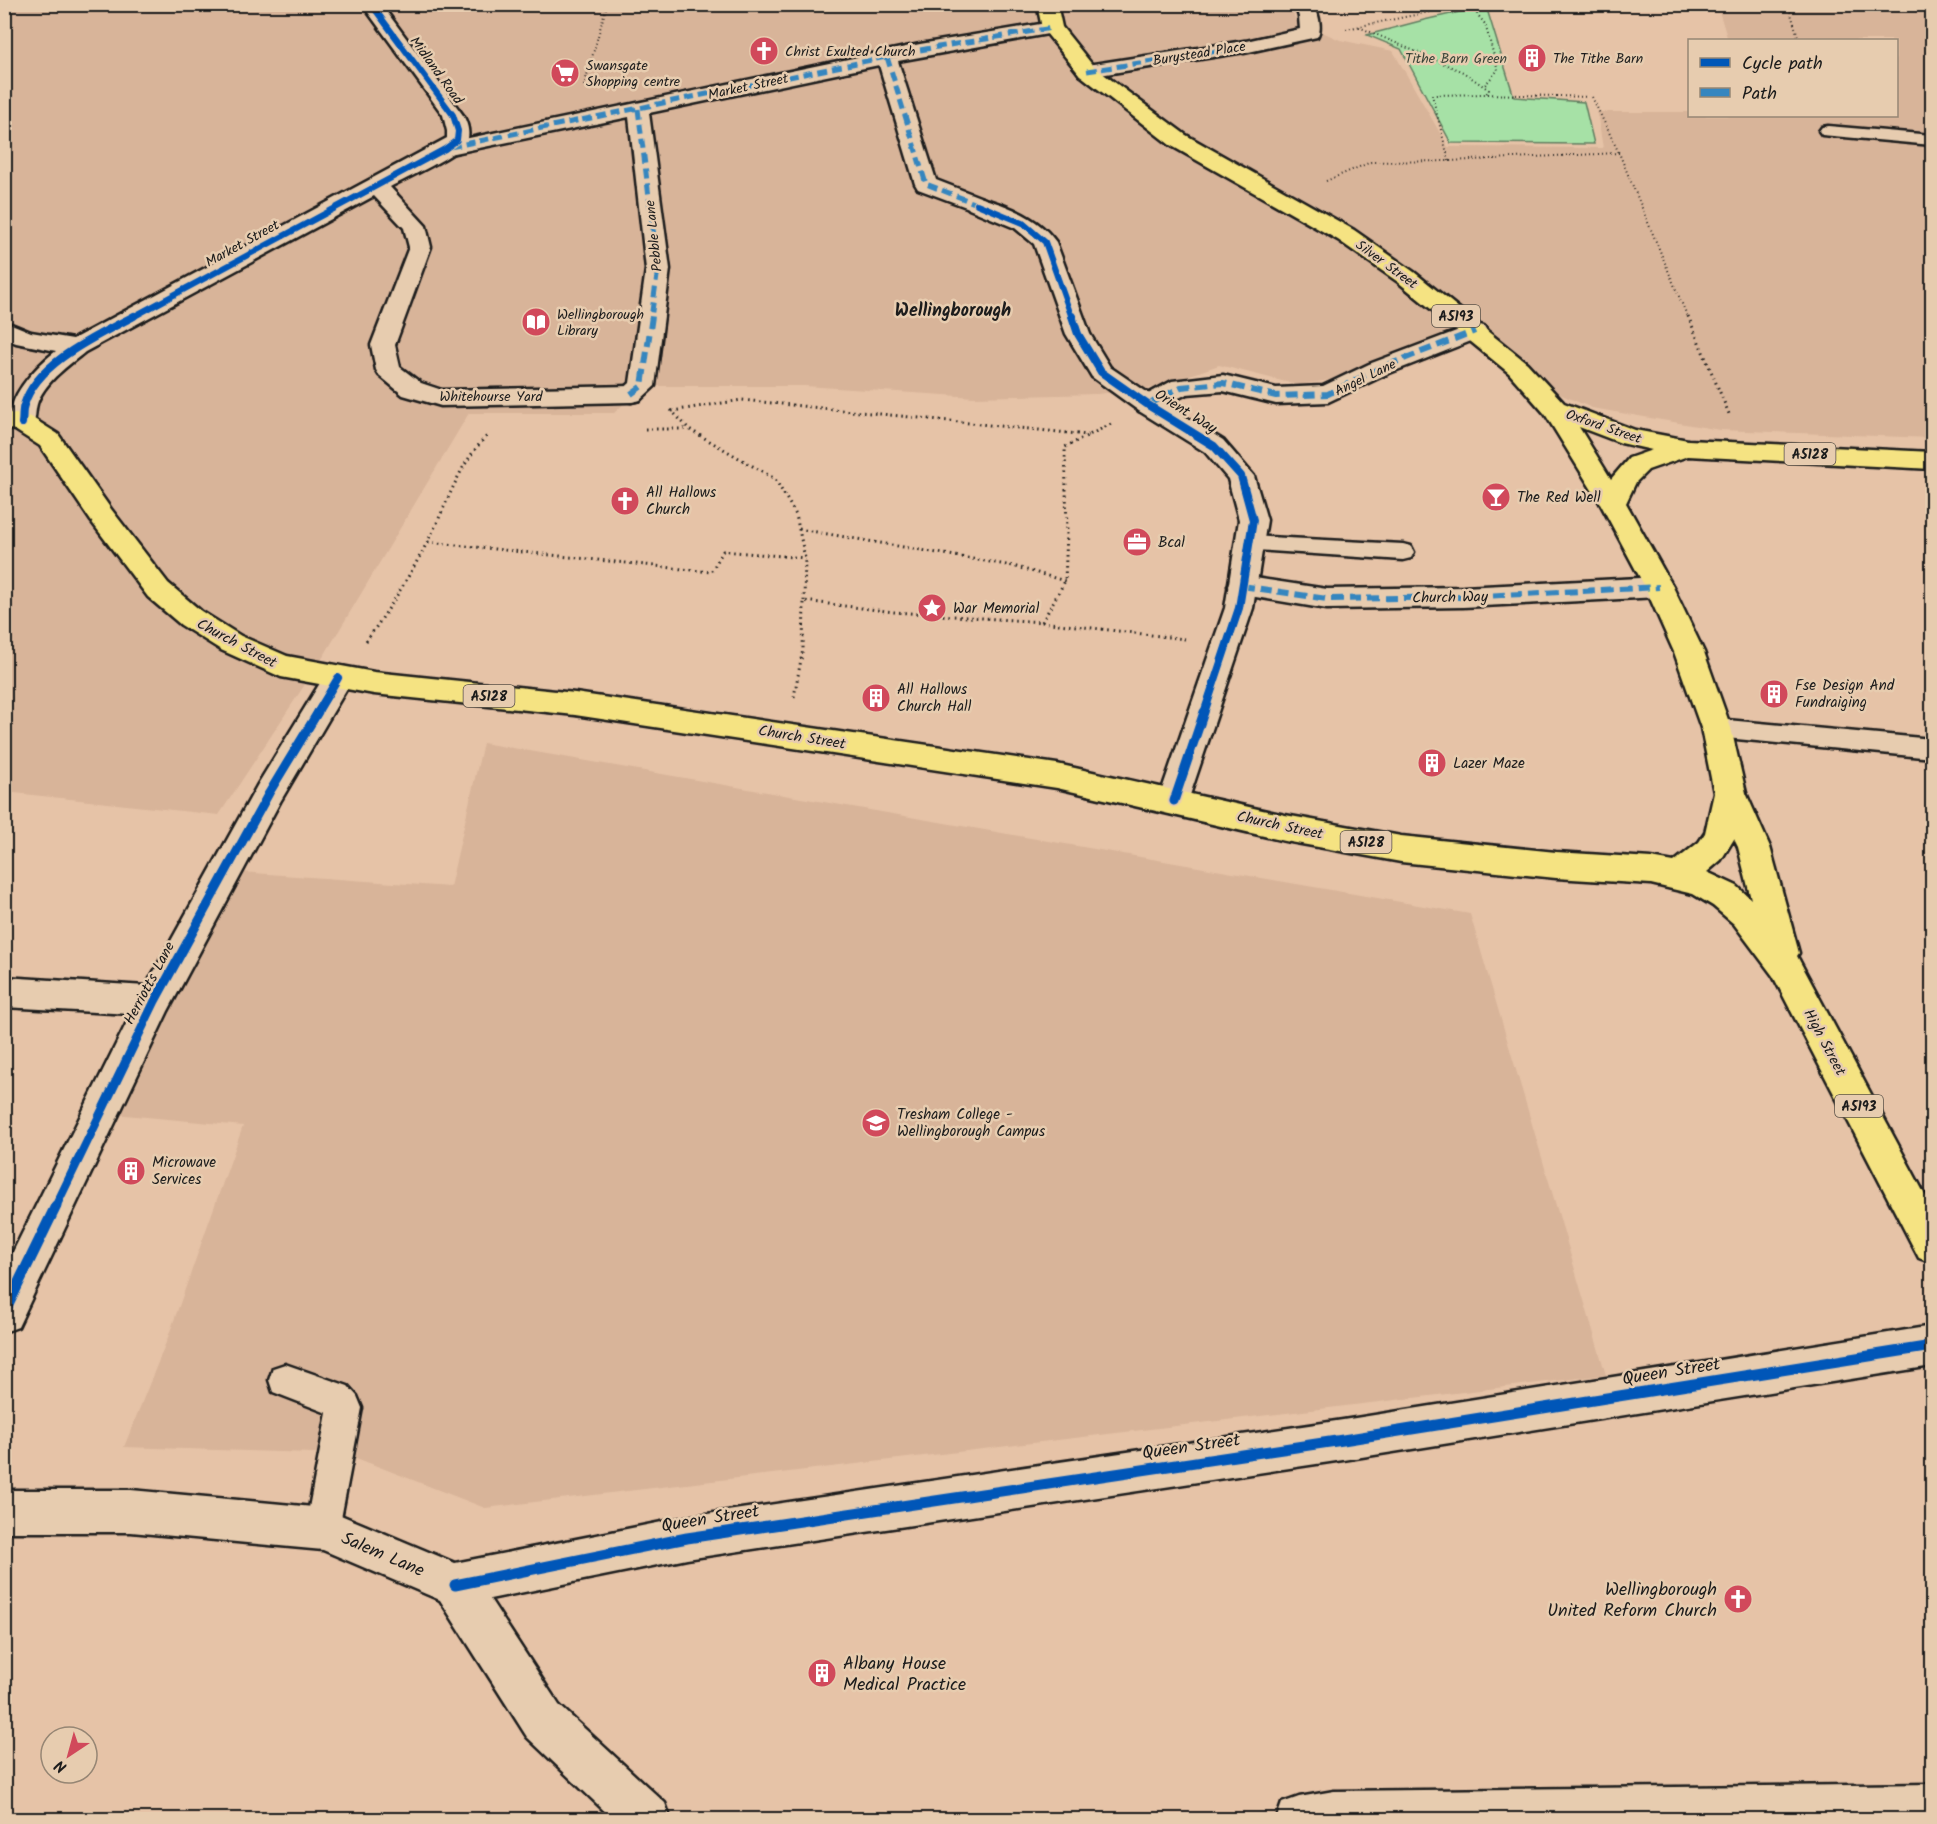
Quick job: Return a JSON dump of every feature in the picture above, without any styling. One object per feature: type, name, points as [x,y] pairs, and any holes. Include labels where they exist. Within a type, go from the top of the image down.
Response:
[{"type":"main road","points":[[1047,4],[1052,28]]},
{"type":"main road","name":"Silver Street","points":[[1052,28],[1087,71],[1178,140],[1347,235],[1475,331],[1518,368],[1555,409],[1613,503],[1659,587]]},
{"type":"main road","name":"Oxford Street","points":[[1555,409],[1630,437],[1688,448],[1932,460]]},
{"type":"main road","name":"Church Street","points":[[13,422],[49,440],[101,515],[158,590],[191,618],[231,643],[281,666],[338,678],[401,687],[575,704],[1057,776],[1285,828],[1401,849],[1679,876]]},
{"type":"main road","name":"Oxford Street","points":[[1613,503],[1622,481],[1637,463],[1688,448]]},
{"type":"main road","name":"High Street","points":[[1659,587],[1689,652],[1716,728],[1730,793],[1754,847],[1785,966]]},
{"type":"main road","name":"High Street","points":[[1679,876],[1710,850],[1720,836],[1730,793]]},
{"type":"main road","name":"High Street","points":[[1679,876],[1704,884],[1732,902],[1746,914],[1785,966],[1922,1203],[1932,1245]]},
{"type":"street","name":"Midland Road","points":[[371,4],[453,115],[458,131],[457,140],[445,148]]},
{"type":"street","points":[[1304,4],[1309,17],[1311,33]]},
{"type":"street","name":"Market Street","points":[[445,148],[597,119],[887,57],[1052,28]]},
{"type":"street","name":"Burystead Place","points":[[1087,71],[1244,47],[1311,33]]},
{"type":"street","name":"Orient Way","points":[[887,57],[926,184],[1026,224],[1037,231],[1045,242],[1078,334],[1101,372],[1148,405],[1214,446],[1240,476],[1253,520],[1239,608],[1174,801]]},
{"type":"street","name":"Pebble Lane","points":[[637,390],[658,269],[638,109]]},
{"type":"street","points":[[376,184],[445,148]]},
{"type":"street","name":"Market Street","points":[[13,422],[53,364],[76,347],[376,184]]},
{"type":"street","name":"Whitehourse Yard","points":[[376,184],[415,226],[420,247],[383,345],[388,370],[412,388],[441,398],[637,390]]},
{"type":"street","points":[[4,328],[25,338],[76,347]]},
{"type":"street","name":"Angel Lane","points":[[1148,405],[1181,387],[1223,383],[1276,396],[1328,394],[1378,369],[1475,331]]},
{"type":"street","name":"Church Way","points":[[1242,586],[1327,599],[1463,597],[1659,587]]},
{"type":"street","name":"Herriotts Lane","points":[[4,1313],[155,1001],[269,793],[338,678]]},
{"type":"street","points":[[4,992],[155,1001]]},
{"type":"street","name":"Queen Street","points":[[455,1585],[687,1538],[1343,1440],[1932,1346]]},
{"type":"street","name":"Salem Lane","points":[[4,1511],[131,1511],[322,1529],[455,1585]]},
{"type":"street","points":[[455,1585],[543,1721],[648,1820]]},
{"type":"street","points":[[1299,1820],[1334,1814],[1932,1807]]},
{"type":"lane","points":[[1828,131],[1932,140]]},
{"type":"lane","points":[[1249,544],[1403,552]]},
{"type":"lane","points":[[1716,728],[1932,749]]},
{"type":"lane","points":[[285,1380],[336,1398],[345,1408],[322,1529]]},
{"type":"path","points":[[597,119],[582,91],[607,4]]},
{"type":"path","points":[[1311,33],[1359,27],[1469,4],[1485,24],[1498,70],[1484,86]]},
{"type":"path","points":[[1788,4],[1799,39]]},
{"type":"path","points":[[1359,27],[1454,67],[1490,90],[1486,94]]},
{"type":"path","points":[[1449,161],[1432,95],[1592,97],[1619,153],[1729,414]]},
{"type":"path","points":[[1284,200],[1371,162],[1449,161],[1619,153]]},
{"type":"path","points":[[637,390],[672,411],[690,429],[775,479],[796,515],[805,558],[803,649],[788,735]]},
{"type":"path","points":[[672,411],[742,400],[1088,435]]},
{"type":"path","points":[[1042,622],[1065,581],[1067,533],[1065,447],[1148,405]]},
{"type":"path","points":[[636,429],[690,429]]},
{"type":"path","points":[[338,678],[398,599],[428,542],[462,468],[487,435],[497,434]]},
{"type":"path","points":[[799,529],[1013,566],[1065,581]]},
{"type":"path","points":[[428,542],[711,572],[723,551],[805,558]]},
{"type":"path","points":[[804,601],[894,612],[1042,622],[1227,644]]},
{"type":"shaded area","points":[[1772,4],[1932,5],[1932,438],[1720,430],[1592,408],[1548,389],[1477,325],[1349,377],[1298,385],[1219,365],[1153,388],[1097,394],[975,397],[805,386],[643,386],[614,413],[469,413],[325,654],[219,815],[5,792],[5,5],[1289,5],[1296,20],[1340,40],[1393,51],[1448,147],[1603,148],[1597,112],[1688,112],[1688,117],[1898,117],[1898,39],[1728,39],[1717,5],[1772,7]]},
{"type":"shaded area","name":"Tresham College - Wellingborough Campus","points":[[483,743],[1470,914],[1606,1375],[485,1508],[346,1454],[124,1447],[167,1340],[243,1126],[114,1114],[241,872],[450,887]]},
{"type":"green space","name":"Tithe Barn Green","points":[[1486,6],[1514,97],[1584,102],[1594,144],[1451,143],[1401,49],[1367,35]]},
{"type":"marked path","points":[[450,147],[920,50],[1052,28]]},
{"type":"marked path","points":[[1087,71],[1244,47]]},
{"type":"marked path","points":[[887,57],[926,184],[977,204]]},
{"type":"marked path","points":[[631,394],[642,386],[658,269],[638,109]]},
{"type":"marked path","points":[[1148,405],[1181,387],[1223,383],[1276,396],[1328,394],[1378,369],[1475,331]]},
{"type":"marked path","points":[[1242,586],[1327,599],[1463,597],[1659,587]]},
{"type":"cycle path","points":[[22,423],[24,404],[33,387],[46,372],[76,347],[445,149],[457,140],[458,131],[453,115],[371,4]]},
{"type":"cycle path","points":[[977,204],[1023,223],[1045,242],[1078,334],[1101,372],[1148,405],[1214,446],[1241,476],[1253,520],[1239,608],[1174,801]]},
{"type":"cycle path","points":[[4,1313],[155,1001],[269,793],[338,678]]},
{"type":"cycle path","points":[[455,1585],[687,1538],[1343,1440],[1932,1346]]},
{"type":"place","name":"Christ Exulted Church","points":[[764,51]]},
{"type":"place","name":"The Tithe Barn","points":[[1532,58]]},
{"type":"place","name":"Swansgate Shopping centre","points":[[565,73]]},
{"type":"place","name":"Wellingborough Library","points":[[536,322]]},
{"type":"place","name":"The Red Well","points":[[1496,497]]},
{"type":"place","name":"All Hallows Church","points":[[625,501]]},
{"type":"place","name":"Bcal","points":[[1137,542]]},
{"type":"place","name":"War Memorial","points":[[932,608]]},
{"type":"place","name":"Fse Design And Fundraiging","points":[[1774,694]]},
{"type":"place","name":"All Hallows Church Hall","points":[[876,698]]},
{"type":"place","name":"Lazer Maze","points":[[1432,763]]},
{"type":"place","name":"Tresham College - Wellingborough Campus","points":[[876,1123]]},
{"type":"place","name":"Microwave Services","points":[[131,1171]]},
{"type":"place","name":"Wellingborough United Reform Church","points":[[1738,1599]]},
{"type":"place","name":"Albany House Medical Practice","points":[[822,1673]]},
{"type":"district","name":"Wellingborough","points":[[953,310]]}]
